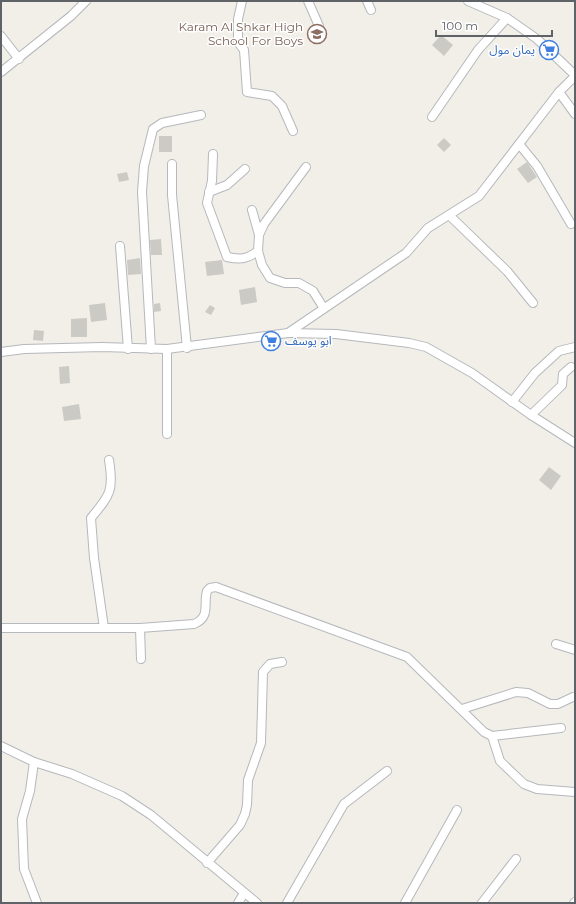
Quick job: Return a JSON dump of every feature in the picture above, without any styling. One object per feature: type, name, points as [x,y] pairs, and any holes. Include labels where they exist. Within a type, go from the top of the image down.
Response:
[{"type":"street","points":[[1,72],[71,16],[86,1]]},
{"type":"street","points":[[242,1],[238,19],[238,42],[244,50],[247,92],[272,96],[282,106],[293,131]]},
{"type":"street","points":[[308,1],[320,26]]},
{"type":"street","points":[[367,1],[371,10]]},
{"type":"street","points":[[288,333],[323,307],[406,253],[428,228],[450,216],[479,196],[559,92],[575,76],[537,39],[507,18],[468,1]]},
{"type":"street","points":[[432,117],[478,50],[507,18]]},
{"type":"street","points":[[1,36],[19,59]]},
{"type":"street","points":[[559,92],[575,114]]},
{"type":"street","points":[[151,349],[142,199],[144,166],[153,128],[162,123],[201,115]]},
{"type":"street","points":[[520,144],[537,166],[571,224]]},
{"type":"street","points":[[213,154],[212,180],[207,203],[227,257],[240,260],[250,257],[258,251]]},
{"type":"street","points":[[172,164],[172,195],[187,348]]},
{"type":"street","points":[[259,235],[264,224],[306,167]]},
{"type":"street","points":[[209,192],[227,185],[245,169]]},
{"type":"street","points":[[252,210],[259,235],[258,251],[262,265],[270,278],[285,283],[299,283],[313,291],[323,307]]},
{"type":"street","points":[[450,216],[507,271],[533,303]]},
{"type":"street","points":[[120,246],[128,349]]},
{"type":"street","points":[[1,352],[31,349],[102,347],[128,349],[187,348],[288,333],[336,334],[409,343],[426,347],[472,374],[530,415],[575,443]]},
{"type":"street","points":[[512,402],[535,373],[559,351],[575,347]]},
{"type":"street","points":[[167,349],[167,434]]},
{"type":"street","points":[[530,415],[562,385],[563,374],[571,367]]},
{"type":"street","points":[[104,628],[94,558],[92,518],[107,499],[111,490],[112,479],[109,460]]},
{"type":"street","points":[[1,628],[140,628],[190,625],[198,623],[205,614],[207,591],[211,587],[217,587],[407,657],[484,732],[492,736],[561,728]]},
{"type":"street","points":[[140,628],[141,659]]},
{"type":"street","points":[[556,644],[575,650]]},
{"type":"street","points":[[207,863],[240,825],[245,814],[247,805],[248,780],[260,743],[263,672],[270,664],[282,662]]},
{"type":"street","points":[[462,709],[516,692],[528,693],[550,704],[558,704],[573,697]]},
{"type":"street","points":[[492,736],[500,761],[524,784],[537,789],[575,792]]},
{"type":"street","points":[[1,746],[34,762],[72,774],[122,796],[151,815],[257,903]]},
{"type":"street","points":[[34,762],[30,791],[22,819],[24,869],[37,903]]},
{"type":"street","points":[[287,903],[344,804],[387,771]]},
{"type":"street","points":[[405,903],[457,810]]},
{"type":"street","points":[[482,903],[516,859]]},
{"type":"street","points":[[238,903],[244,893]]},
{"type":"building","points":[[441,35],[453,45],[444,56],[432,45]]},
{"type":"building","points":[[159,136],[172,136],[172,152],[159,152]]},
{"type":"building","points":[[444,138],[451,145],[444,152],[437,145]]},
{"type":"building","points":[[527,162],[537,177],[528,183],[517,169]]},
{"type":"building","points":[[127,172],[129,180],[119,182],[117,174]]},
{"type":"building","points":[[161,239],[162,255],[151,255],[150,240]]},
{"type":"building","points":[[140,258],[141,274],[128,275],[127,260]]},
{"type":"building","points":[[222,260],[224,274],[207,276],[205,262]]},
{"type":"building","points":[[255,287],[257,302],[241,305],[239,290]]},
{"type":"building","points":[[105,303],[107,320],[91,322],[89,305]]},
{"type":"building","points":[[160,303],[161,311],[154,312],[154,304]]},
{"type":"building","points":[[210,305],[215,308],[211,315],[205,312]]},
{"type":"building","points":[[87,318],[87,337],[71,337],[71,319]]},
{"type":"building","points":[[34,330],[44,331],[43,341],[33,340]]},
{"type":"building","points":[[69,366],[70,383],[60,384],[59,367]]},
{"type":"building","points":[[79,404],[81,419],[64,421],[62,407]]},
{"type":"building","points":[[549,467],[561,476],[551,490],[539,480]]},
{"type":"place","name":"Karam Al Shkar High School For Boys","points":[[317,34]]},
{"type":"place","name":"يمان مول","points":[[549,50]]},
{"type":"place","name":"ابو يوسف","points":[[271,341]]}]
